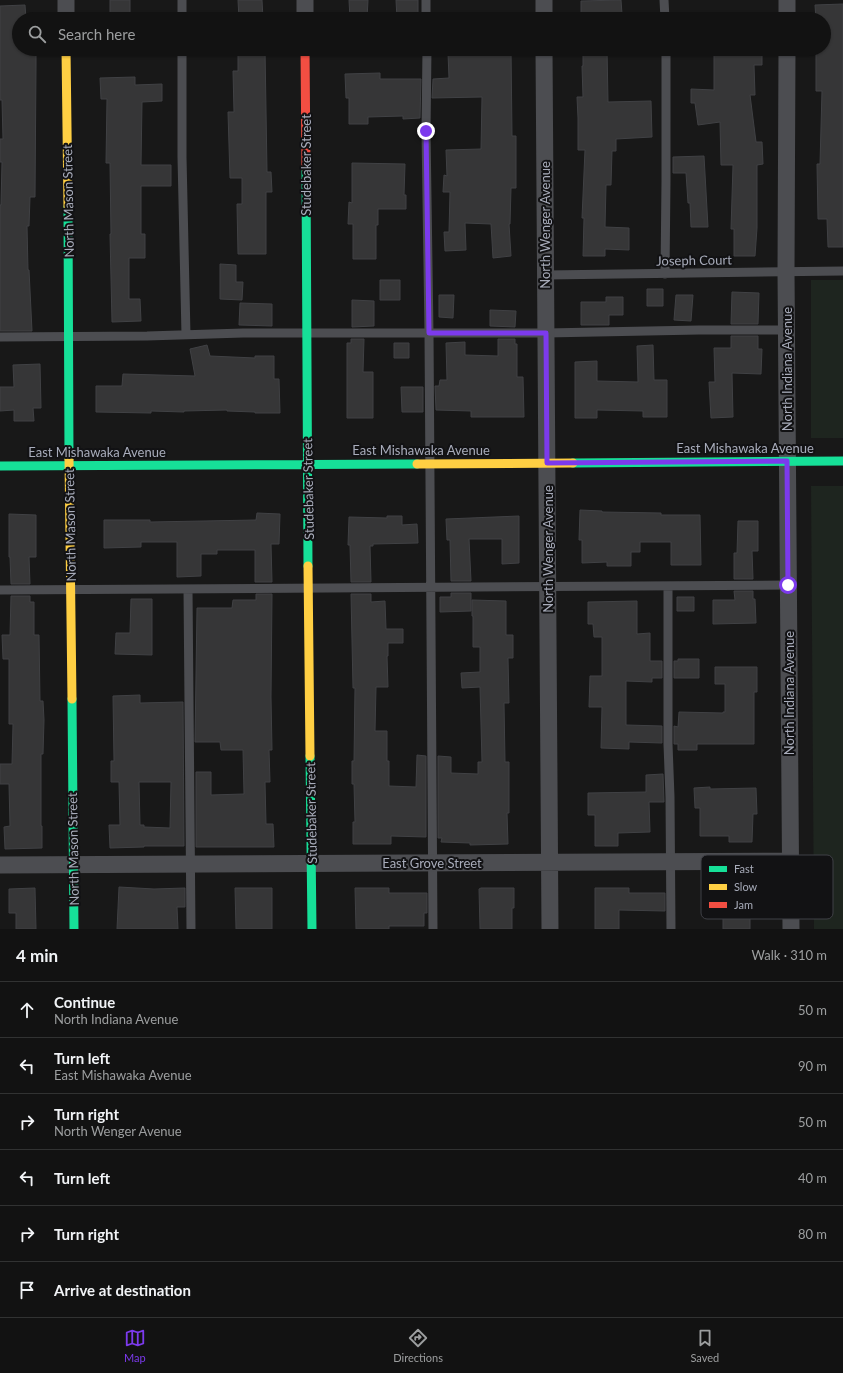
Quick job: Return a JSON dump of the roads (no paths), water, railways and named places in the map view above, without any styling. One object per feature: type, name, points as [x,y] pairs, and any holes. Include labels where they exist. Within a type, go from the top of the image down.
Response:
[{"type":"street","points":[[66,0],[66,12]]},
{"type":"street","points":[[305,0],[305,12]]},
{"type":"street","points":[[544,0],[544,12]]},
{"type":"street","points":[[787,0],[787,12]]},
{"type":"street","name":"North Mason Street","points":[[66,56],[74,929]]},
{"type":"street","name":"Studebaker Street","points":[[305,56],[307,464],[312,929]]},
{"type":"street","name":"North Wenger Avenue","points":[[544,56],[550,929]]},
{"type":"street","name":"North Indiana Avenue","points":[[787,56],[786,330],[791,855]]},
{"type":"street","name":"East Mishawaka Avenue","points":[[0,466],[843,461]]},
{"type":"street","name":"East Grove Street","points":[[0,866],[701,862]]},
{"type":"lane","points":[[182,0],[182,12]]},
{"type":"lane","points":[[426,0],[426,12]]},
{"type":"lane","points":[[664,0],[665,12]]},
{"type":"lane","points":[[182,56],[182,157],[186,335]]},
{"type":"lane","points":[[427,56],[426,131],[429,333],[433,929]]},
{"type":"lane","points":[[665,274],[666,56]]},
{"type":"lane","name":"Joseph Court","points":[[546,275],[843,271]]},
{"type":"lane","points":[[0,337],[307,333],[546,333],[675,330],[786,330]]},
{"type":"lane","points":[[0,590],[788,585]]},
{"type":"lane","points":[[668,586],[668,744],[672,929]]},
{"type":"lane","points":[[188,589],[191,929]]}]
